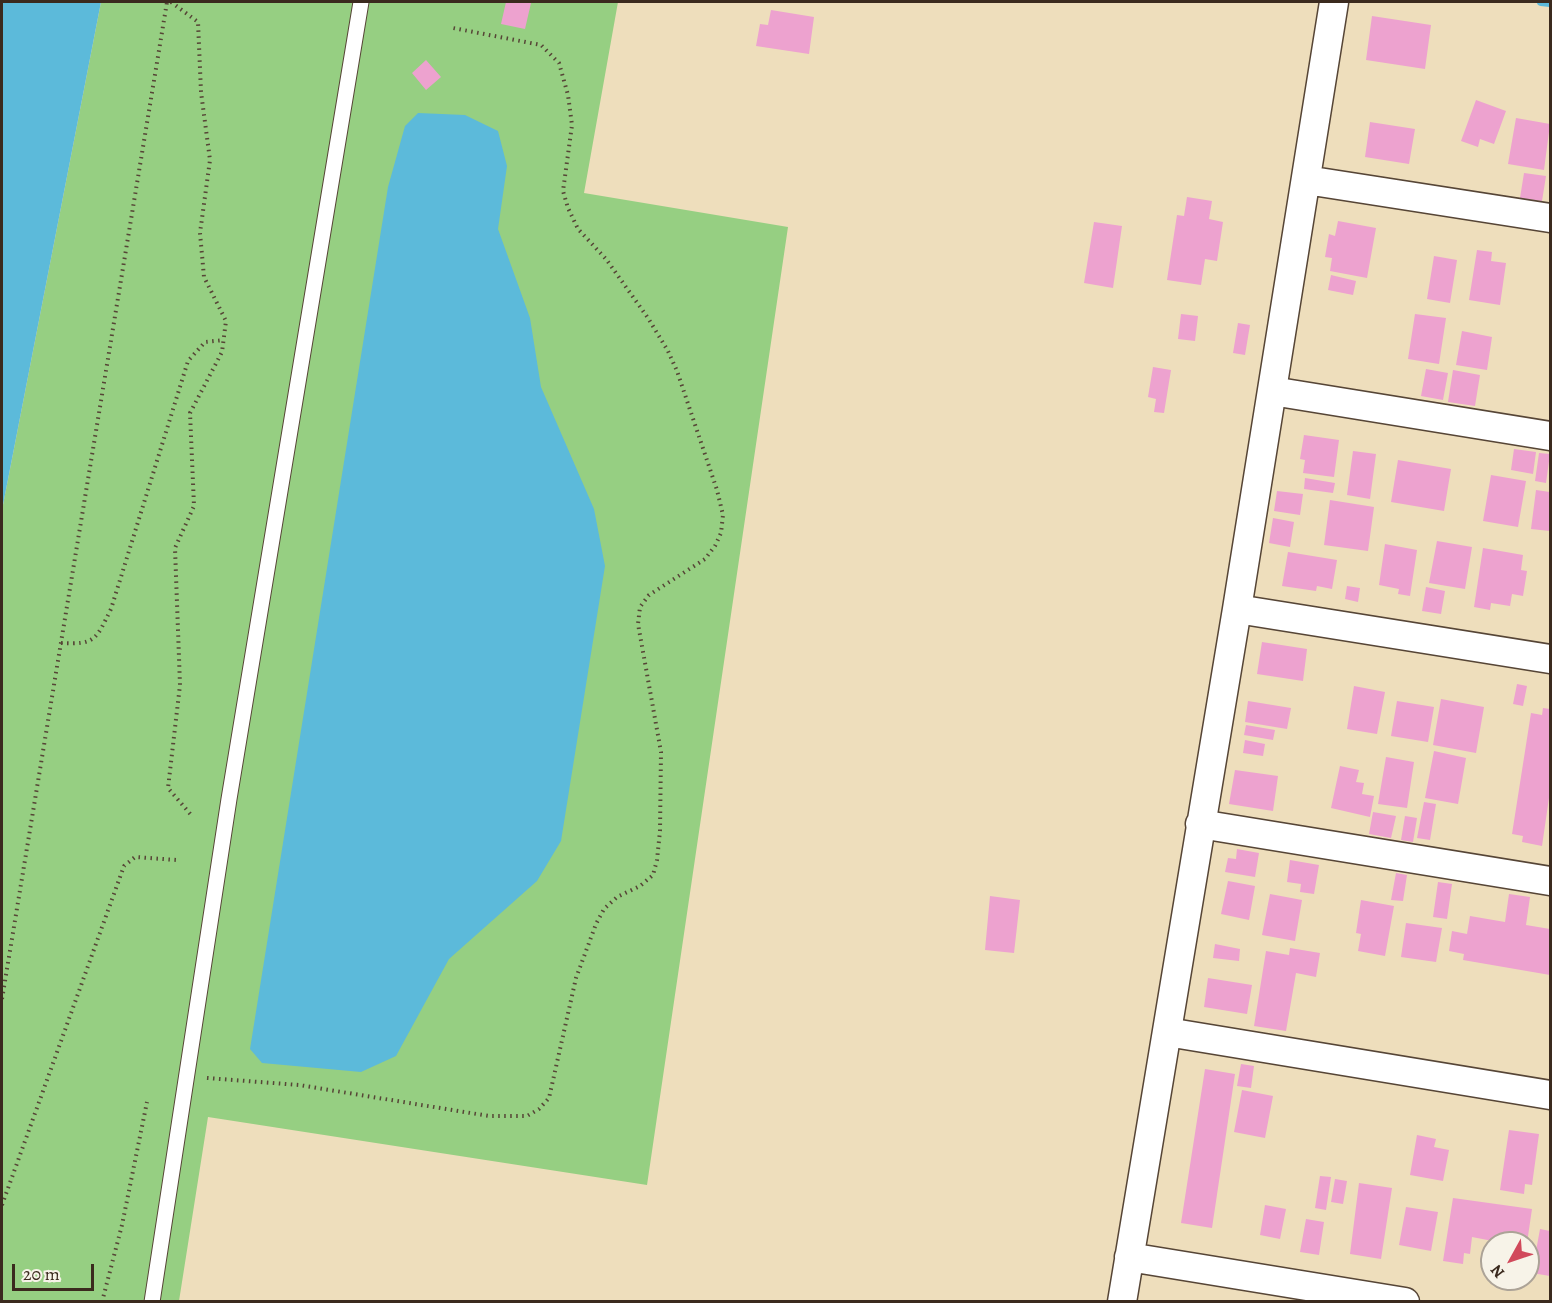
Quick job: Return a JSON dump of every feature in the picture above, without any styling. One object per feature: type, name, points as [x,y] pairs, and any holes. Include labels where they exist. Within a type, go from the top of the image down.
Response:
[{"type":"street","points":[[1122,1302],[1237,609],[1334,2]]},
{"type":"street","points":[[1306,180],[1551,219]]},
{"type":"street","points":[[1272,391],[1551,436]]},
{"type":"street","points":[[1237,609],[1551,659]]},
{"type":"street","points":[[1200,824],[1551,881]]},
{"type":"street","points":[[1167,1032],[1551,1095]]},
{"type":"street","points":[[1129,1257],[1364,1298],[1405,1302]]},
{"type":"lane","points":[[152,1302],[229,798],[361,2]]},
{"type":"path","points":[[2,999],[169,2],[198,22],[201,92],[210,160],[200,233],[204,277],[226,321],[222,352],[190,413],[194,506],[175,548],[180,685],[168,789],[192,816]]},
{"type":"path","points":[[186,1077],[299,1084],[489,1116],[527,1116],[539,1109],[549,1098],[576,978],[596,924],[604,909],[617,897],[640,886],[653,875],[657,860],[662,752],[638,624],[640,607],[649,595],[705,559],[721,533],[723,515],[669,351],[606,259],[578,229],[568,208],[563,191],[572,125],[560,63],[541,45],[453,28]]},
{"type":"path","points":[[60,643],[83,644],[98,635],[111,609],[188,362],[205,342],[224,340]]},
{"type":"path","points":[[2,1205],[124,866],[135,857],[177,860]]},
{"type":"path","points":[[102,1302],[123,1225],[147,1102]]},
{"type":"green space","points":[[101,2],[618,2],[584,193],[788,227],[647,1185],[208,1117],[179,1301],[2,1302],[2,510]]},
{"type":"water","points":[[2,2],[101,2],[2,510]]},
{"type":"water","points":[[418,113],[465,115],[498,131],[507,166],[498,229],[530,318],[541,387],[594,509],[605,566],[561,841],[537,881],[449,959],[396,1056],[361,1072],[262,1063],[250,1049],[388,187],[405,126]]},
{"type":"building","points":[[506,2],[531,3],[525,29],[501,24]]},
{"type":"building","points":[[771,10],[814,17],[809,54],[756,46],[760,24],[768,25]]},
{"type":"building","points":[[1372,16],[1431,25],[1425,69],[1366,60]]},
{"type":"building","points":[[426,60],[441,77],[426,90],[412,73]]},
{"type":"building","points":[[1476,100],[1506,111],[1494,144],[1480,139],[1478,147],[1461,141]]},
{"type":"building","points":[[1516,118],[1550,124],[1544,170],[1508,164]]},
{"type":"building","points":[[1370,122],[1415,129],[1409,164],[1365,157]]},
{"type":"building","points":[[1524,173],[1546,176],[1542,201],[1520,198]]},
{"type":"building","points":[[1187,197],[1212,201],[1209,219],[1223,222],[1217,261],[1205,259],[1201,285],[1167,280],[1177,215],[1184,216]]},
{"type":"building","points":[[1338,221],[1376,228],[1367,278],[1330,271],[1332,258],[1325,257],[1329,234],[1335,236]]},
{"type":"building","points":[[1094,222],[1122,226],[1113,288],[1084,283]]},
{"type":"building","points":[[1477,250],[1492,252],[1491,261],[1506,263],[1500,305],[1469,300]]},
{"type":"building","points":[[1434,256],[1457,260],[1450,303],[1427,299]]},
{"type":"building","points":[[1331,275],[1356,281],[1353,295],[1328,290]]},
{"type":"building","points":[[1181,314],[1198,316],[1195,341],[1178,339]]},
{"type":"building","points":[[1415,314],[1446,318],[1439,364],[1408,359]]},
{"type":"building","points":[[1238,323],[1250,325],[1245,355],[1233,353]]},
{"type":"building","points":[[1462,331],[1492,337],[1487,370],[1456,365]]},
{"type":"building","points":[[1153,367],[1171,370],[1164,413],[1154,412],[1156,399],[1148,397]]},
{"type":"building","points":[[1426,369],[1448,373],[1443,400],[1421,396]]},
{"type":"building","points":[[1453,370],[1480,375],[1475,406],[1448,402]]},
{"type":"building","points":[[1304,435],[1339,440],[1334,477],[1303,473],[1305,460],[1300,459]]},
{"type":"building","points":[[1514,449],[1536,452],[1533,474],[1511,470]]},
{"type":"building","points":[[1353,451],[1376,454],[1370,499],[1347,495]]},
{"type":"building","points":[[1539,453],[1550,454],[1546,483],[1535,481]]},
{"type":"building","points":[[1398,460],[1451,469],[1444,511],[1391,502]]},
{"type":"building","points":[[1491,475],[1526,481],[1518,527],[1483,521]]},
{"type":"building","points":[[1305,478],[1335,483],[1333,493],[1304,489]]},
{"type":"building","points":[[1536,490],[1550,492],[1550,531],[1531,529]]},
{"type":"building","points":[[1277,491],[1303,494],[1300,515],[1274,511]]},
{"type":"building","points":[[1330,500],[1374,507],[1368,551],[1324,545]]},
{"type":"building","points":[[1273,518],[1294,522],[1290,547],[1269,543]]},
{"type":"building","points":[[1437,541],[1472,547],[1465,589],[1429,583]]},
{"type":"building","points":[[1385,544],[1417,550],[1410,596],[1398,594],[1399,589],[1379,585]]},
{"type":"building","points":[[1483,548],[1523,555],[1521,570],[1527,571],[1523,596],[1512,594],[1510,606],[1491,603],[1490,610],[1474,607]]},
{"type":"building","points":[[1288,552],[1337,560],[1332,589],[1317,586],[1316,591],[1282,586]]},
{"type":"building","points":[[1347,586],[1360,588],[1358,602],[1345,599]]},
{"type":"building","points":[[1426,587],[1445,591],[1441,614],[1422,611]]},
{"type":"building","points":[[1262,642],[1307,649],[1303,681],[1257,674]]},
{"type":"building","points":[[1517,684],[1527,686],[1523,706],[1513,704]]},
{"type":"building","points":[[1354,686],[1385,692],[1377,734],[1347,729]]},
{"type":"building","points":[[1441,699],[1484,707],[1476,753],[1433,745]]},
{"type":"building","points":[[1248,701],[1291,708],[1287,729],[1245,722]]},
{"type":"building","points":[[1397,701],[1434,707],[1428,742],[1391,736]]},
{"type":"building","points":[[1543,708],[1550,709],[1550,791],[1542,846],[1522,842],[1523,836],[1512,834],[1531,713],[1542,715]]},
{"type":"building","points":[[1246,725],[1275,730],[1273,740],[1244,735]]},
{"type":"building","points":[[1245,740],[1265,744],[1263,756],[1243,753]]},
{"type":"building","points":[[1434,751],[1466,758],[1458,804],[1425,798]]},
{"type":"building","points":[[1386,757],[1414,762],[1407,808],[1378,804]]},
{"type":"building","points":[[1340,766],[1359,770],[1356,782],[1364,783],[1362,794],[1374,796],[1370,817],[1331,808]]},
{"type":"building","points":[[1235,770],[1278,776],[1273,811],[1229,804]]},
{"type":"building","points":[[1424,802],[1436,804],[1430,840],[1417,838]]},
{"type":"building","points":[[1373,812],[1396,816],[1391,838],[1369,834]]},
{"type":"building","points":[[1405,816],[1417,818],[1413,842],[1401,840]]},
{"type":"building","points":[[1237,849],[1259,853],[1255,877],[1225,872],[1228,858],[1236,859]]},
{"type":"building","points":[[1290,860],[1319,865],[1314,894],[1300,892],[1301,884],[1287,882]]},
{"type":"building","points":[[1396,873],[1407,875],[1403,901],[1391,900]]},
{"type":"building","points":[[1228,881],[1255,886],[1249,920],[1221,914]]},
{"type":"building","points":[[1438,882],[1452,884],[1447,919],[1433,917]]},
{"type":"building","points":[[1270,894],[1302,900],[1295,941],[1262,935]]},
{"type":"building","points":[[1509,894],[1530,897],[1526,925],[1550,929],[1550,975],[1463,960],[1464,954],[1449,951],[1452,931],[1467,934],[1470,916],[1505,922]]},
{"type":"building","points":[[990,896],[1020,900],[1014,953],[985,950]]},
{"type":"building","points":[[1361,900],[1394,906],[1385,956],[1358,951],[1361,934],[1356,933]]},
{"type":"building","points":[[1406,923],[1442,928],[1436,962],[1401,957]]},
{"type":"building","points":[[1215,944],[1240,949],[1239,961],[1213,958]]},
{"type":"building","points":[[1290,948],[1320,953],[1316,977],[1296,973],[1286,1031],[1254,1026],[1266,951],[1289,955]]},
{"type":"building","points":[[1208,978],[1252,985],[1247,1014],[1204,1007]]},
{"type":"building","points":[[1241,1064],[1254,1066],[1251,1088],[1237,1086]]},
{"type":"building","points":[[1205,1069],[1235,1074],[1212,1228],[1181,1223]]},
{"type":"building","points":[[1242,1090],[1273,1096],[1265,1138],[1234,1132]]},
{"type":"building","points":[[1509,1130],[1539,1134],[1532,1185],[1525,1184],[1524,1194],[1500,1190]]},
{"type":"building","points":[[1417,1135],[1436,1139],[1434,1147],[1449,1150],[1443,1181],[1410,1175]]},
{"type":"building","points":[[1320,1176],[1331,1177],[1326,1210],[1315,1208]]},
{"type":"building","points":[[1335,1179],[1347,1181],[1343,1204],[1331,1202]]},
{"type":"building","points":[[1359,1183],[1392,1188],[1381,1259],[1350,1254]]},
{"type":"building","points":[[1453,1198],[1532,1209],[1529,1231],[1480,1231],[1480,1239],[1472,1237],[1470,1254],[1464,1253],[1463,1264],[1443,1261]]},
{"type":"building","points":[[1265,1205],[1286,1209],[1280,1239],[1260,1235]]},
{"type":"building","points":[[1406,1207],[1438,1212],[1431,1251],[1399,1245]]},
{"type":"building","points":[[1306,1219],[1324,1222],[1319,1255],[1300,1252]]},
{"type":"building","points":[[1540,1229],[1550,1231],[1550,1276],[1540,1274]]},
{"type":"waterway","points":[[1541,2],[1550,3]]}]
